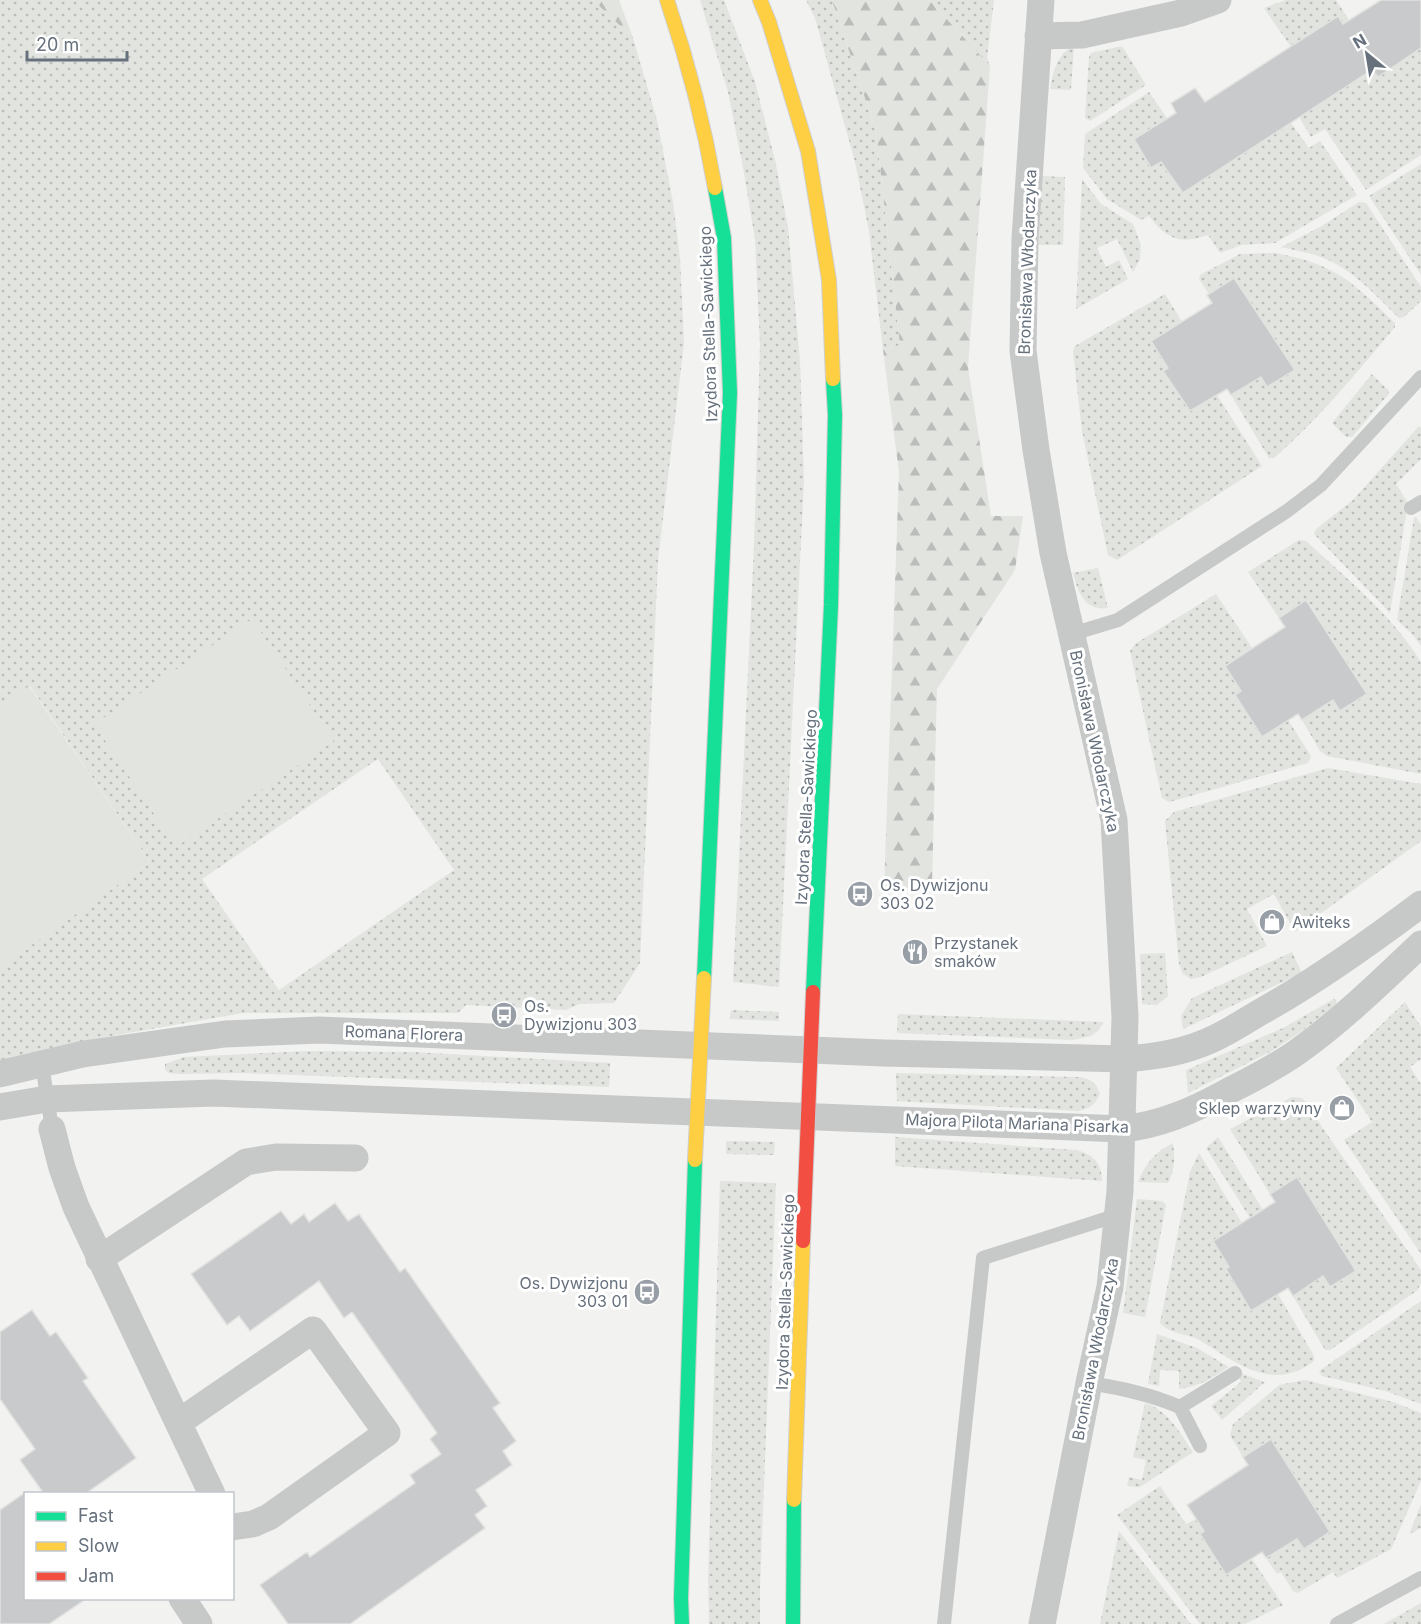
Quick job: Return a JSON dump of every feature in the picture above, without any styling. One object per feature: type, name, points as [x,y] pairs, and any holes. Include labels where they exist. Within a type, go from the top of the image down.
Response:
[{"type":"main road","name":"Izydora Stella-Sawickiego","points":[[667,0],[683,47],[705,129],[724,238],[730,393],[700,1045],[681,1598],[682,1624]]},
{"type":"main road","name":"Izydora Stella-Sawickiego","points":[[760,0],[769,22],[808,151],[830,280],[834,415],[831,605],[807,1116],[795,1449],[793,1624]]},
{"type":"street","name":"Bronisława Włodarczyka","points":[[1041,0],[1025,239],[1023,351],[1053,553],[1114,820],[1124,966],[1122,1130],[1118,1215],[1110,1287],[1042,1624]]},
{"type":"street","points":[[1038,36],[1082,34],[1181,13],[1218,0]]},
{"type":"street","points":[[811,1050],[1124,1059],[1176,1052],[1220,1036],[1303,989],[1421,904]]},
{"type":"street","name":"Majora Pilota Mariana Pisarka","points":[[807,1116],[1122,1130],[1142,1127],[1179,1116],[1262,1074],[1299,1052],[1344,1016],[1421,945]]},
{"type":"street","name":"Romana Florera","points":[[0,1074],[83,1054],[225,1034],[284,1031],[319,1030],[811,1050]]},
{"type":"street","points":[[0,1107],[47,1099],[214,1094],[807,1116]]},
{"type":"street","points":[[52,1129],[69,1187],[99,1259],[211,1492]]},
{"type":"street","points":[[99,1259],[246,1162],[276,1157],[355,1158]]},
{"type":"street","points":[[179,1422],[313,1330],[387,1433],[269,1517],[253,1524],[234,1527]]},
{"type":"street","points":[[183,1600],[199,1624]]},
{"type":"lane","points":[[1072,634],[1118,620],[1287,511],[1321,485],[1421,377]]},
{"type":"lane","points":[[42,1064],[52,1129]]},
{"type":"lane","points":[[944,1624],[983,1258],[1118,1215]]},
{"type":"lane","points":[[1180,1407],[1235,1373]]},
{"type":"lane","points":[[1089,1383],[1138,1391],[1180,1407],[1200,1446]]},
{"type":"lane","points":[[1338,1624],[1421,1578]]},
{"type":"green space","points":[[0,0],[593,0],[633,38],[657,120],[673,202],[680,258],[684,343],[658,560],[640,963],[614,1003],[579,1004],[566,1010],[466,1005],[458,1013],[243,1013],[71,1043],[0,1061],[0,967],[150,862],[30,686],[0,706]],"holes":[[[378,759],[454,870],[279,990],[202,879]]]},
{"type":"green space","points":[[593,0],[619,0],[633,38]]},
{"type":"green space","points":[[700,0],[724,0],[755,82],[775,160],[788,227],[800,361],[804,481],[779,987],[733,982],[754,547],[760,345],[755,239],[743,167],[728,92]]},
{"type":"green space","points":[[806,0],[832,0],[876,131],[900,345],[883,350],[869,231],[855,162],[815,18]]},
{"type":"green space","points":[[832,0],[929,0],[990,66],[968,367],[991,516],[1023,516],[1015,570],[937,689],[932,886],[884,890],[899,472],[883,350],[900,345],[876,131]]},
{"type":"green space","points":[[929,0],[994,0],[987,58],[990,66]]},
{"type":"green space","points":[[1286,0],[1336,0],[1349,20],[1344,24],[1338,16],[1291,47],[1264,8]]},
{"type":"green space","points":[[1074,45],[1071,90],[1050,89],[1060,59]]},
{"type":"green space","points":[[1122,46],[1146,85],[1090,121],[1085,118],[1089,57],[1091,53]]},
{"type":"green space","points":[[1421,48],[1421,155],[1366,190],[1325,129],[1311,137],[1299,117],[1372,70]]},
{"type":"green space","points":[[1149,92],[1167,118],[1134,140],[1151,168],[1168,158],[1166,168],[1183,193],[1291,123],[1309,148],[1320,141],[1357,195],[1275,243],[1241,245],[1220,253],[1208,235],[1189,239],[1174,238],[1162,230],[1149,216],[1141,220],[1107,199],[1083,168],[1085,134]]},
{"type":"green space","points":[[1421,164],[1421,275],[1369,196]]},
{"type":"green space","points":[[1041,176],[1065,177],[1063,245],[1038,245]]},
{"type":"green space","points":[[1082,179],[1101,204],[1133,224],[1141,245],[1140,259],[1133,272],[1117,239],[1097,248],[1106,267],[1119,260],[1128,279],[1076,309]]},
{"type":"green space","points":[[1359,202],[1366,203],[1421,287],[1421,301],[1404,317],[1399,318],[1362,282],[1341,267],[1318,256],[1281,247],[1320,227]]},
{"type":"green space","points":[[1275,253],[1296,257],[1341,276],[1380,308],[1395,323],[1395,327],[1306,428],[1274,458],[1269,458],[1231,395],[1261,377],[1267,387],[1294,370],[1234,278],[1209,294],[1199,279],[1200,275],[1240,254]]},
{"type":"green space","points":[[1165,294],[1182,322],[1151,341],[1168,368],[1163,371],[1190,411],[1217,395],[1262,466],[1117,560],[1108,555],[1082,431],[1073,351],[1075,346]]},
{"type":"green space","points":[[1372,374],[1389,391],[1388,395],[1352,437],[1346,437],[1332,423]]},
{"type":"green space","points":[[1419,426],[1421,428],[1421,459],[1396,484],[1408,503],[1390,613],[1314,534],[1316,529],[1353,500]]},
{"type":"green space","points":[[1416,517],[1421,525],[1421,646],[1397,620]]},
{"type":"green space","points":[[1299,540],[1306,541],[1383,613],[1421,662],[1421,774],[1327,756],[1320,751],[1302,720],[1333,700],[1341,711],[1367,693],[1307,600],[1279,618],[1248,572]]},
{"type":"green space","points":[[1098,568],[1108,608],[1093,606],[1083,599],[1073,573]]},
{"type":"green space","points":[[1216,594],[1252,648],[1225,666],[1241,691],[1235,696],[1262,737],[1288,720],[1311,756],[1308,763],[1169,802],[1162,798],[1130,651],[1135,644]]},
{"type":"green space","points":[[252,619],[334,741],[176,847],[94,724]]},
{"type":"green space","points":[[29,686],[150,862],[0,967],[0,706]]},
{"type":"green space","points":[[1328,768],[1421,784],[1421,841],[1295,932],[1274,894],[1247,909],[1267,946],[1201,977],[1191,979],[1183,974],[1179,964],[1165,821],[1174,812]]},
{"type":"green space","points":[[1292,952],[1302,973],[1183,1029],[1181,1016],[1192,998]]},
{"type":"green space","points":[[1165,953],[1168,996],[1157,1005],[1142,1004],[1140,954]]},
{"type":"green space","points":[[1334,999],[1337,1001],[1336,1005],[1272,1051],[1188,1093],[1186,1070],[1283,1028]]},
{"type":"green space","points":[[1405,1002],[1421,1027],[1421,1059],[1410,1067],[1421,1084],[1421,1254],[1344,1140],[1372,1122],[1336,1068]]},
{"type":"green space","points":[[731,1010],[779,1012],[779,1021],[730,1019]]},
{"type":"green space","points":[[898,1014],[1104,1022],[1091,1036],[1073,1040],[897,1033]]},
{"type":"green space","points":[[307,1051],[413,1052],[610,1063],[609,1087],[240,1073],[179,1074],[165,1070],[165,1064],[184,1057]]},
{"type":"green space","points":[[896,1073],[1078,1077],[1092,1082],[1100,1094],[1091,1106],[1078,1111],[897,1101]]},
{"type":"green space","points":[[1292,1097],[1302,1098],[1421,1270],[1418,1290],[1330,1350],[1325,1350],[1293,1296],[1323,1276],[1330,1287],[1356,1270],[1297,1177],[1270,1194],[1230,1129]]},
{"type":"green space","points":[[895,1137],[1076,1150],[1095,1160],[1102,1175],[1102,1181],[895,1166]]},
{"type":"green space","points":[[1218,1137],[1263,1210],[1250,1218],[1206,1148]]},
{"type":"green space","points":[[726,1141],[775,1142],[774,1155],[726,1154]]},
{"type":"green space","points":[[1173,1143],[1174,1163],[1168,1183],[1138,1182],[1152,1159]]},
{"type":"green space","points":[[1199,1153],[1242,1223],[1229,1267],[1226,1269],[1251,1311],[1278,1294],[1314,1356],[1314,1361],[1299,1370],[1270,1375],[1256,1371],[1228,1358],[1196,1338],[1169,1330],[1160,1323],[1190,1172]]},
{"type":"green space","points":[[720,1181],[776,1183],[760,1624],[709,1624],[708,1580]]},
{"type":"green space","points":[[1137,1199],[1162,1201],[1166,1205],[1145,1317],[1123,1313]]},
{"type":"green space","points":[[1421,1301],[1421,1404],[1385,1391],[1322,1376],[1319,1371]]},
{"type":"green space","points":[[1157,1334],[1197,1348],[1229,1367],[1205,1381],[1186,1388],[1179,1389],[1179,1371],[1160,1370],[1159,1386],[1148,1384]]},
{"type":"green space","points":[[1237,1372],[1265,1382],[1222,1420],[1211,1406],[1241,1382]]},
{"type":"green space","points":[[1305,1380],[1393,1402],[1421,1413],[1421,1481],[1391,1549],[1337,1578],[1333,1572],[1298,1593],[1293,1591],[1281,1572],[1277,1574],[1266,1558],[1297,1539],[1304,1549],[1330,1532],[1271,1439],[1243,1457],[1230,1435],[1233,1424],[1279,1385]]},
{"type":"green space","points":[[1145,1403],[1167,1417],[1193,1452],[1140,1487],[1127,1486],[1129,1477],[1142,1480],[1146,1460],[1133,1457]]},
{"type":"green space","points":[[1160,1486],[1186,1524],[1196,1519],[1204,1531],[1200,1534],[1226,1575],[1252,1559],[1283,1605],[1245,1624],[1200,1624],[1117,1515]]},
{"type":"green space","points":[[1421,1504],[1421,1528],[1410,1534],[1410,1532]]},
{"type":"green space","points":[[1119,1531],[1191,1624],[1100,1624]]},
{"type":"green space","points":[[1421,1603],[1421,1624],[1384,1624]]},
{"type":"building","points":[[1381,0],[1421,0],[1421,48],[1378,77],[1372,70],[1183,193],[1161,162],[1151,168],[1134,139],[1176,113],[1171,103],[1195,88],[1205,102],[1338,16],[1343,24]]},
{"type":"building","points":[[1234,278],[1295,370],[1267,387],[1261,377],[1231,395],[1227,389],[1190,411],[1163,371],[1168,368],[1151,341],[1212,303],[1207,295]]},
{"type":"building","points":[[1306,600],[1367,694],[1340,711],[1333,700],[1302,720],[1298,714],[1262,737],[1235,695],[1241,691],[1225,666],[1285,627],[1279,618]]},
{"type":"building","points":[[1297,1177],[1356,1271],[1330,1287],[1323,1276],[1293,1296],[1288,1288],[1251,1311],[1226,1269],[1229,1267],[1213,1241],[1275,1202],[1270,1194]]},
{"type":"building","points":[[335,1203],[348,1221],[359,1214],[400,1272],[405,1268],[500,1403],[493,1408],[516,1441],[503,1451],[512,1465],[476,1490],[487,1506],[475,1515],[485,1528],[350,1624],[288,1624],[260,1585],[307,1552],[310,1557],[415,1483],[410,1475],[441,1454],[430,1439],[437,1433],[352,1312],[344,1318],[319,1281],[250,1331],[239,1316],[227,1325],[191,1274],[281,1211],[291,1224],[304,1214],[309,1222]]},
{"type":"building","points":[[32,1310],[50,1336],[56,1332],[88,1378],[83,1381],[136,1458],[88,1492],[43,1492],[20,1460],[35,1449],[0,1399],[0,1332]]},
{"type":"building","points":[[1271,1439],[1330,1532],[1304,1549],[1297,1539],[1266,1558],[1262,1552],[1226,1575],[1200,1534],[1204,1531],[1187,1505],[1248,1465],[1243,1457]]},
{"type":"building","points":[[24,1493],[24,1600],[85,1600],[49,1624],[0,1624],[0,1510]]},
{"type":"traffic: fast","points":[[704,978],[730,393],[724,238],[715,188]]},
{"type":"traffic: fast","points":[[813,992],[831,605],[835,415],[833,379]]},
{"type":"traffic: fast","points":[[682,1624],[695,1160]]},
{"type":"traffic: fast","points":[[793,1624],[794,1500]]},
{"type":"traffic: slow","points":[[667,0],[695,93],[715,188]]},
{"type":"traffic: slow","points":[[760,0],[769,22],[808,151],[829,280],[833,379]]},
{"type":"traffic: slow","points":[[695,1160],[704,978]]},
{"type":"traffic: slow","points":[[794,1500],[803,1241]]},
{"type":"traffic: jam","points":[[803,1241],[813,992]]},
{"type":"place","name":"Os. Dywizjonu 303 02","points":[[860,894]]},
{"type":"place","name":"Awiteks","points":[[1272,922]]},
{"type":"place","name":"Przystanek smaków","points":[[915,952]]},
{"type":"place","name":"Os. Dywizjonu 303","points":[[504,1015]]},
{"type":"place","name":"Sklep warzywny","points":[[1342,1108]]},
{"type":"place","name":"Os. Dywizjonu 303 01","points":[[647,1292]]}]
